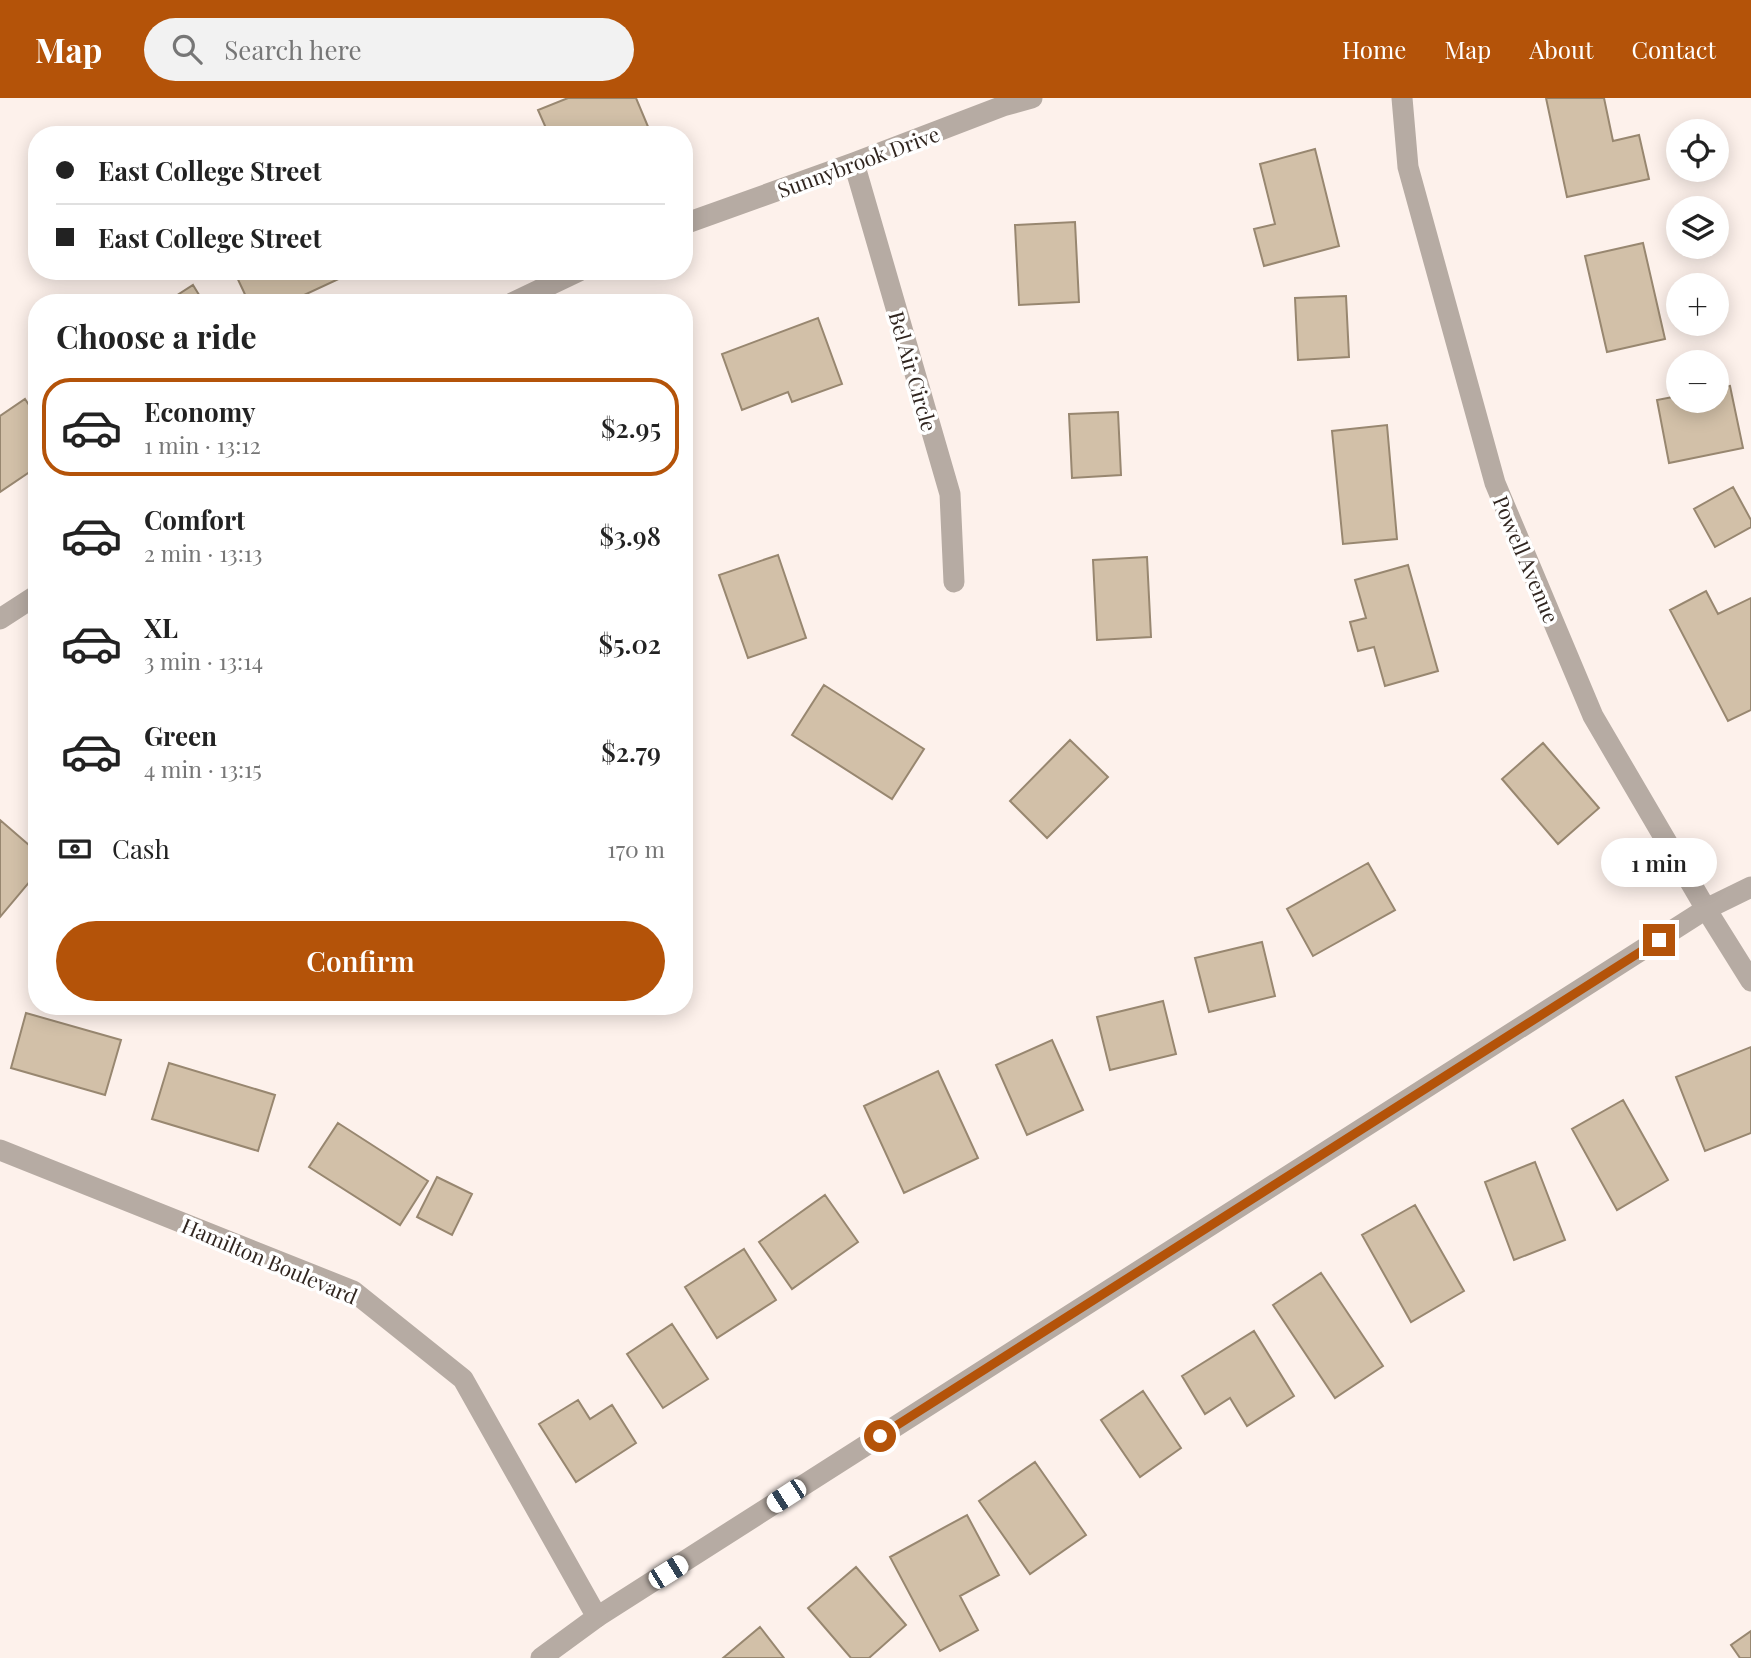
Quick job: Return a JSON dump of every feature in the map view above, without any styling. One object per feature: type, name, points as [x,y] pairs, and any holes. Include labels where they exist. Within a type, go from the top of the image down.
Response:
[{"type":"street","name":"Sunnybrook Drive","points":[[693,221],[1003,106],[1032,98]]},
{"type":"street","name":"Powell Avenue","points":[[1402,98],[1408,167],[1495,483],[1593,716],[1751,981]]},
{"type":"street","name":"Bel Air Circle","points":[[854,163],[950,494],[954,582]]},
{"type":"street","points":[[531,294],[560,280]]},
{"type":"street","points":[[0,619],[28,601]]},
{"type":"street","points":[[541,1658],[597,1617],[1706,909],[1751,887]]},
{"type":"street","name":"Hamilton Boulevard","points":[[0,1150],[353,1292],[463,1379],[597,1617]]},
{"type":"building","points":[[568,98],[636,98],[648,126],[545,126],[538,110]]},
{"type":"building","points":[[1546,98],[1604,98],[1613,141],[1639,135],[1649,179],[1567,197]]},
{"type":"building","points":[[1315,149],[1339,246],[1264,266],[1254,229],[1275,224],[1260,164]]},
{"type":"building","points":[[1075,222],[1079,302],[1019,305],[1015,225]]},
{"type":"building","points":[[1643,243],[1665,339],[1607,352],[1585,256]]},
{"type":"building","points":[[238,280],[337,280],[306,294],[245,294]]},
{"type":"building","points":[[193,285],[198,294],[179,294]]},
{"type":"building","points":[[1346,296],[1349,357],[1298,360],[1295,298]]},
{"type":"building","points":[[818,318],[842,384],[792,402],[788,392],[742,410],[722,354]]},
{"type":"building","points":[[1729,386],[1743,448],[1669,463],[1657,400],[1666,398],[1666,413],[1729,413]]},
{"type":"building","points":[[25,399],[28,404],[28,473],[0,492],[0,416]]},
{"type":"building","points":[[1118,412],[1121,475],[1072,478],[1069,414]]},
{"type":"building","points":[[1387,425],[1397,539],[1343,544],[1332,431]]},
{"type":"building","points":[[1733,487],[1751,520],[1751,527],[1715,547],[1694,509]]},
{"type":"building","points":[[778,555],[806,638],[748,658],[719,575]]},
{"type":"building","points":[[1147,557],[1151,637],[1097,640],[1093,560]]},
{"type":"building","points":[[1408,565],[1438,671],[1385,686],[1374,647],[1358,651],[1350,622],[1366,618],[1355,580]]},
{"type":"building","points":[[1706,591],[1718,614],[1751,598],[1751,710],[1728,721],[1670,610]]},
{"type":"building","points":[[824,685],[924,749],[892,799],[792,735]]},
{"type":"building","points":[[1070,740],[1108,777],[1047,838],[1010,801]]},
{"type":"building","points":[[1543,743],[1599,808],[1558,844],[1502,779]]},
{"type":"building","points":[[0,820],[28,844],[28,884],[0,917]]},
{"type":"building","points":[[1368,863],[1395,910],[1313,956],[1287,909]]},
{"type":"building","points":[[1262,942],[1275,996],[1209,1012],[1195,958]]},
{"type":"building","points":[[1163,1001],[1176,1054],[1110,1070],[1097,1017]]},
{"type":"building","points":[[26,1013],[121,1040],[105,1095],[11,1068]]},
{"type":"building","points":[[1052,1040],[1083,1110],[1027,1135],[996,1065]]},
{"type":"building","points":[[1751,1047],[1751,1133],[1705,1151],[1676,1077]]},
{"type":"building","points":[[169,1063],[275,1095],[258,1151],[152,1119]]},
{"type":"building","points":[[938,1071],[978,1158],[904,1193],[864,1106]]},
{"type":"building","points":[[1623,1100],[1668,1180],[1617,1210],[1572,1129]]},
{"type":"building","points":[[338,1123],[428,1181],[400,1225],[309,1167]]},
{"type":"building","points":[[1535,1162],[1565,1240],[1514,1260],[1485,1182]]},
{"type":"building","points":[[437,1177],[472,1194],[452,1235],[417,1217]]},
{"type":"building","points":[[825,1195],[858,1242],[792,1289],[759,1242]]},
{"type":"building","points":[[1415,1205],[1464,1291],[1411,1322],[1362,1235]]},
{"type":"building","points":[[744,1249],[776,1300],[717,1338],[685,1287]]},
{"type":"building","points":[[1321,1273],[1383,1366],[1335,1398],[1273,1305]]},
{"type":"building","points":[[672,1324],[708,1379],[663,1408],[627,1354]]},
{"type":"building","points":[[1254,1331],[1294,1396],[1247,1426],[1230,1398],[1205,1414],[1182,1376]]},
{"type":"building","points":[[1143,1391],[1181,1448],[1140,1477],[1101,1420]]},
{"type":"building","points":[[578,1400],[590,1419],[612,1405],[636,1443],[576,1482],[539,1424]]},
{"type":"building","points":[[1035,1462],[1086,1535],[1030,1574],[979,1501]]},
{"type":"building","points":[[967,1515],[999,1575],[960,1596],[978,1630],[940,1651],[890,1557]]},
{"type":"building","points":[[856,1567],[906,1625],[869,1658],[851,1658],[808,1608]]},
{"type":"building","points":[[760,1627],[784,1658],[723,1658]]},
{"type":"building","points":[[1751,1631],[1751,1658],[1740,1658],[1731,1645]]},
{"type":"route","points":[[880,1436],[1659,940]]}]
